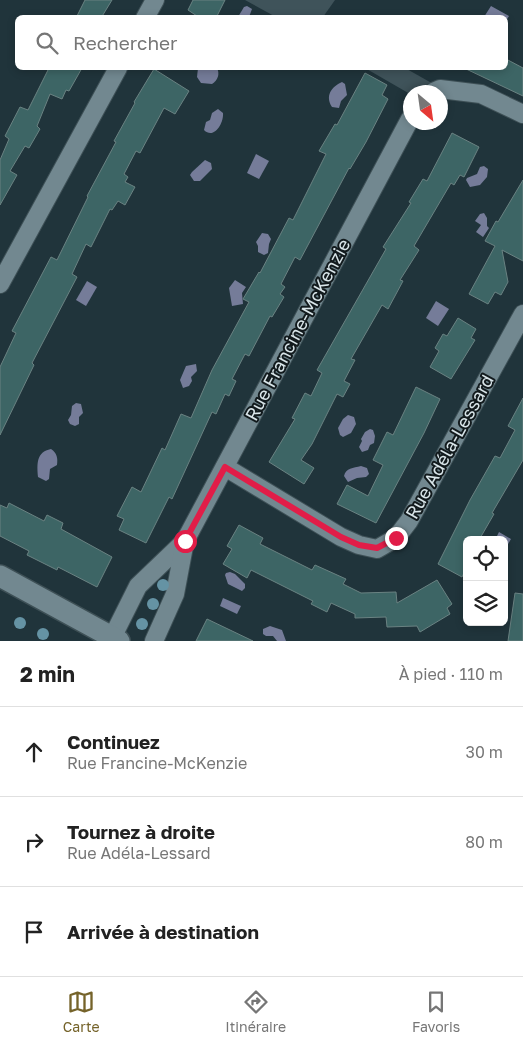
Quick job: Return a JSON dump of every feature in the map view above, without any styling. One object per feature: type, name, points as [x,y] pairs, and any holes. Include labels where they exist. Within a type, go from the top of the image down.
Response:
[{"type":"street","points":[[147,15],[155,0]]},
{"type":"street","points":[[0,284],[117,70]]},
{"type":"street","points":[[448,90],[481,94],[523,114]]},
{"type":"street","name":"Rue Francine-McKenzie","points":[[154,641],[175,594],[185,541],[404,130]]},
{"type":"street","name":"Rue Adéla-Lessard","points":[[225,467],[341,537],[359,545],[377,548],[396,538],[409,521],[523,314]]},
{"type":"street","name":"Rue Francine-McKenzie","points":[[116,639],[138,586],[185,541]]},
{"type":"street","points":[[0,576],[116,639]]},
{"type":"shaded area","points":[[245,0],[335,0],[324,15],[272,15]]},
{"type":"shaded area","points":[[368,70],[409,70],[435,85],[403,85],[403,90]]},
{"type":"water","points":[[247,6],[252,9],[250,15],[239,15],[244,7]]},
{"type":"water","points":[[491,6],[507,15],[485,15]]},
{"type":"water","points":[[198,70],[218,70],[217,79],[212,84],[201,83],[197,77]]},
{"type":"water","points":[[342,82],[345,84],[347,95],[341,101],[339,108],[332,107],[329,99],[330,92]]},
{"type":"water","points":[[218,109],[223,113],[222,121],[215,132],[208,133],[204,130],[206,122],[210,120],[212,113]]},
{"type":"water","points":[[256,154],[269,161],[259,179],[247,173]]},
{"type":"water","points":[[205,160],[211,163],[212,169],[200,181],[194,181],[190,175]]},
{"type":"water","points":[[484,166],[488,169],[487,177],[480,185],[470,187],[466,180],[467,178],[477,174],[480,167]]},
{"type":"water","points":[[484,213],[489,228],[483,237],[476,232],[481,225],[475,221],[480,214]]},
{"type":"water","points":[[262,233],[268,234],[271,239],[268,253],[264,255],[258,252],[256,242]]},
{"type":"water","points":[[235,280],[246,287],[242,293],[243,304],[232,306],[229,288]]},
{"type":"water","points":[[87,281],[97,287],[86,306],[76,300]]},
{"type":"water","points":[[436,301],[449,309],[438,326],[426,318]]},
{"type":"water","points":[[196,364],[197,371],[191,377],[192,381],[189,386],[183,388],[180,380],[186,366]]},
{"type":"water","points":[[76,403],[81,404],[83,413],[79,417],[79,424],[75,426],[70,424],[68,420],[71,415],[72,406]]},
{"type":"water","points":[[348,415],[354,417],[356,424],[351,433],[343,437],[340,435],[338,428],[343,419]]},
{"type":"water","points":[[370,429],[373,430],[375,436],[374,443],[370,445],[368,450],[362,452],[359,447],[361,439],[365,432]]},
{"type":"water","points":[[51,449],[57,456],[57,465],[50,469],[49,479],[46,481],[38,477],[38,463],[42,453]]},
{"type":"water","points":[[361,466],[367,468],[369,474],[366,477],[348,482],[344,476],[346,471]]},
{"type":"water","points":[[499,532],[506,536],[497,536]]},
{"type":"water","points":[[230,572],[235,574],[245,584],[245,588],[242,591],[228,584],[225,575]]},
{"type":"water","points":[[223,598],[241,606],[237,614],[220,606]]},
{"type":"water","points":[[270,626],[282,630],[286,641],[277,641],[273,636],[263,634],[263,629]]},
{"type":"building","points":[[85,0],[112,0],[103,15],[78,15]]},
{"type":"building","points":[[193,0],[225,0],[218,15],[196,15],[188,10]]},
{"type":"building","points":[[508,60],[523,68],[523,96],[468,70],[508,70]]},
{"type":"building","points":[[48,70],[81,70],[69,91],[66,90],[62,99],[50,94],[37,126],[40,129],[29,148],[25,146],[10,171],[17,175],[0,205],[0,160],[9,139],[5,136],[20,107],[28,110]]},
{"type":"building","points":[[153,70],[189,91],[175,114],[164,108],[140,153],[136,151],[124,174],[128,177],[125,182],[135,187],[125,205],[118,201],[112,210],[110,209],[91,247],[86,244],[72,274],[77,277],[32,363],[34,365],[0,435],[0,367],[16,333],[12,331],[51,257],[57,260],[134,102]]},
{"type":"building","points":[[365,73],[387,85],[382,95],[388,99],[300,260],[295,257],[281,284],[285,287],[280,294],[284,297],[272,317],[270,316],[249,356],[245,354],[232,379],[236,381],[229,396],[225,394],[216,414],[212,412],[172,499],[169,497],[146,543],[119,530],[124,519],[117,516],[132,487],[141,492],[162,448],[165,450],[181,414],[191,418],[212,370],[249,302],[243,299],[260,273],[289,218],[293,220],[326,154],[319,151],[335,124],[337,125]]},
{"type":"building","points":[[452,133],[479,147],[464,177],[460,175],[454,185],[451,183],[414,246],[419,250],[400,280],[403,281],[388,309],[382,305],[351,359],[355,360],[344,381],[350,384],[343,397],[337,394],[312,444],[301,460],[314,468],[304,484],[269,462],[295,419],[292,418],[305,393],[311,396],[322,373],[317,370],[386,249],[383,247],[411,203],[409,202],[423,179],[427,181]]},
{"type":"building","points":[[523,180],[523,261],[502,250],[508,282],[501,295],[495,292],[488,304],[469,294],[495,246],[485,241]]},
{"type":"building","points":[[458,318],[476,329],[471,338],[475,340],[451,379],[430,367],[439,351],[435,348],[443,334],[447,336]]},
{"type":"building","points":[[416,387],[440,399],[376,523],[337,504],[347,485],[368,496],[383,465],[373,460],[387,432],[393,435]]},
{"type":"building","points":[[523,398],[523,460],[492,513],[494,514],[481,536],[463,536],[462,577],[438,564],[470,500],[495,456],[500,458],[515,430],[508,426]]},
{"type":"building","points":[[9,503],[44,521],[47,515],[63,523],[61,529],[112,557],[97,587],[58,567],[57,570],[27,555],[29,551],[0,536],[0,505],[7,508]]},
{"type":"building","points":[[239,525],[263,538],[260,544],[312,570],[315,565],[346,579],[343,584],[361,593],[396,592],[397,603],[437,580],[452,604],[447,608],[450,614],[420,632],[417,626],[387,627],[386,617],[355,618],[355,614],[331,603],[327,612],[311,604],[313,601],[251,570],[247,578],[223,564],[232,549],[227,546]]},
{"type":"building","points":[[515,593],[523,594],[523,641],[508,641]]},
{"type":"building","points":[[207,619],[253,641],[196,641]]},
{"type":"route","points":[[185,541],[225,467],[341,537],[359,545],[377,548],[396,538]]}]
